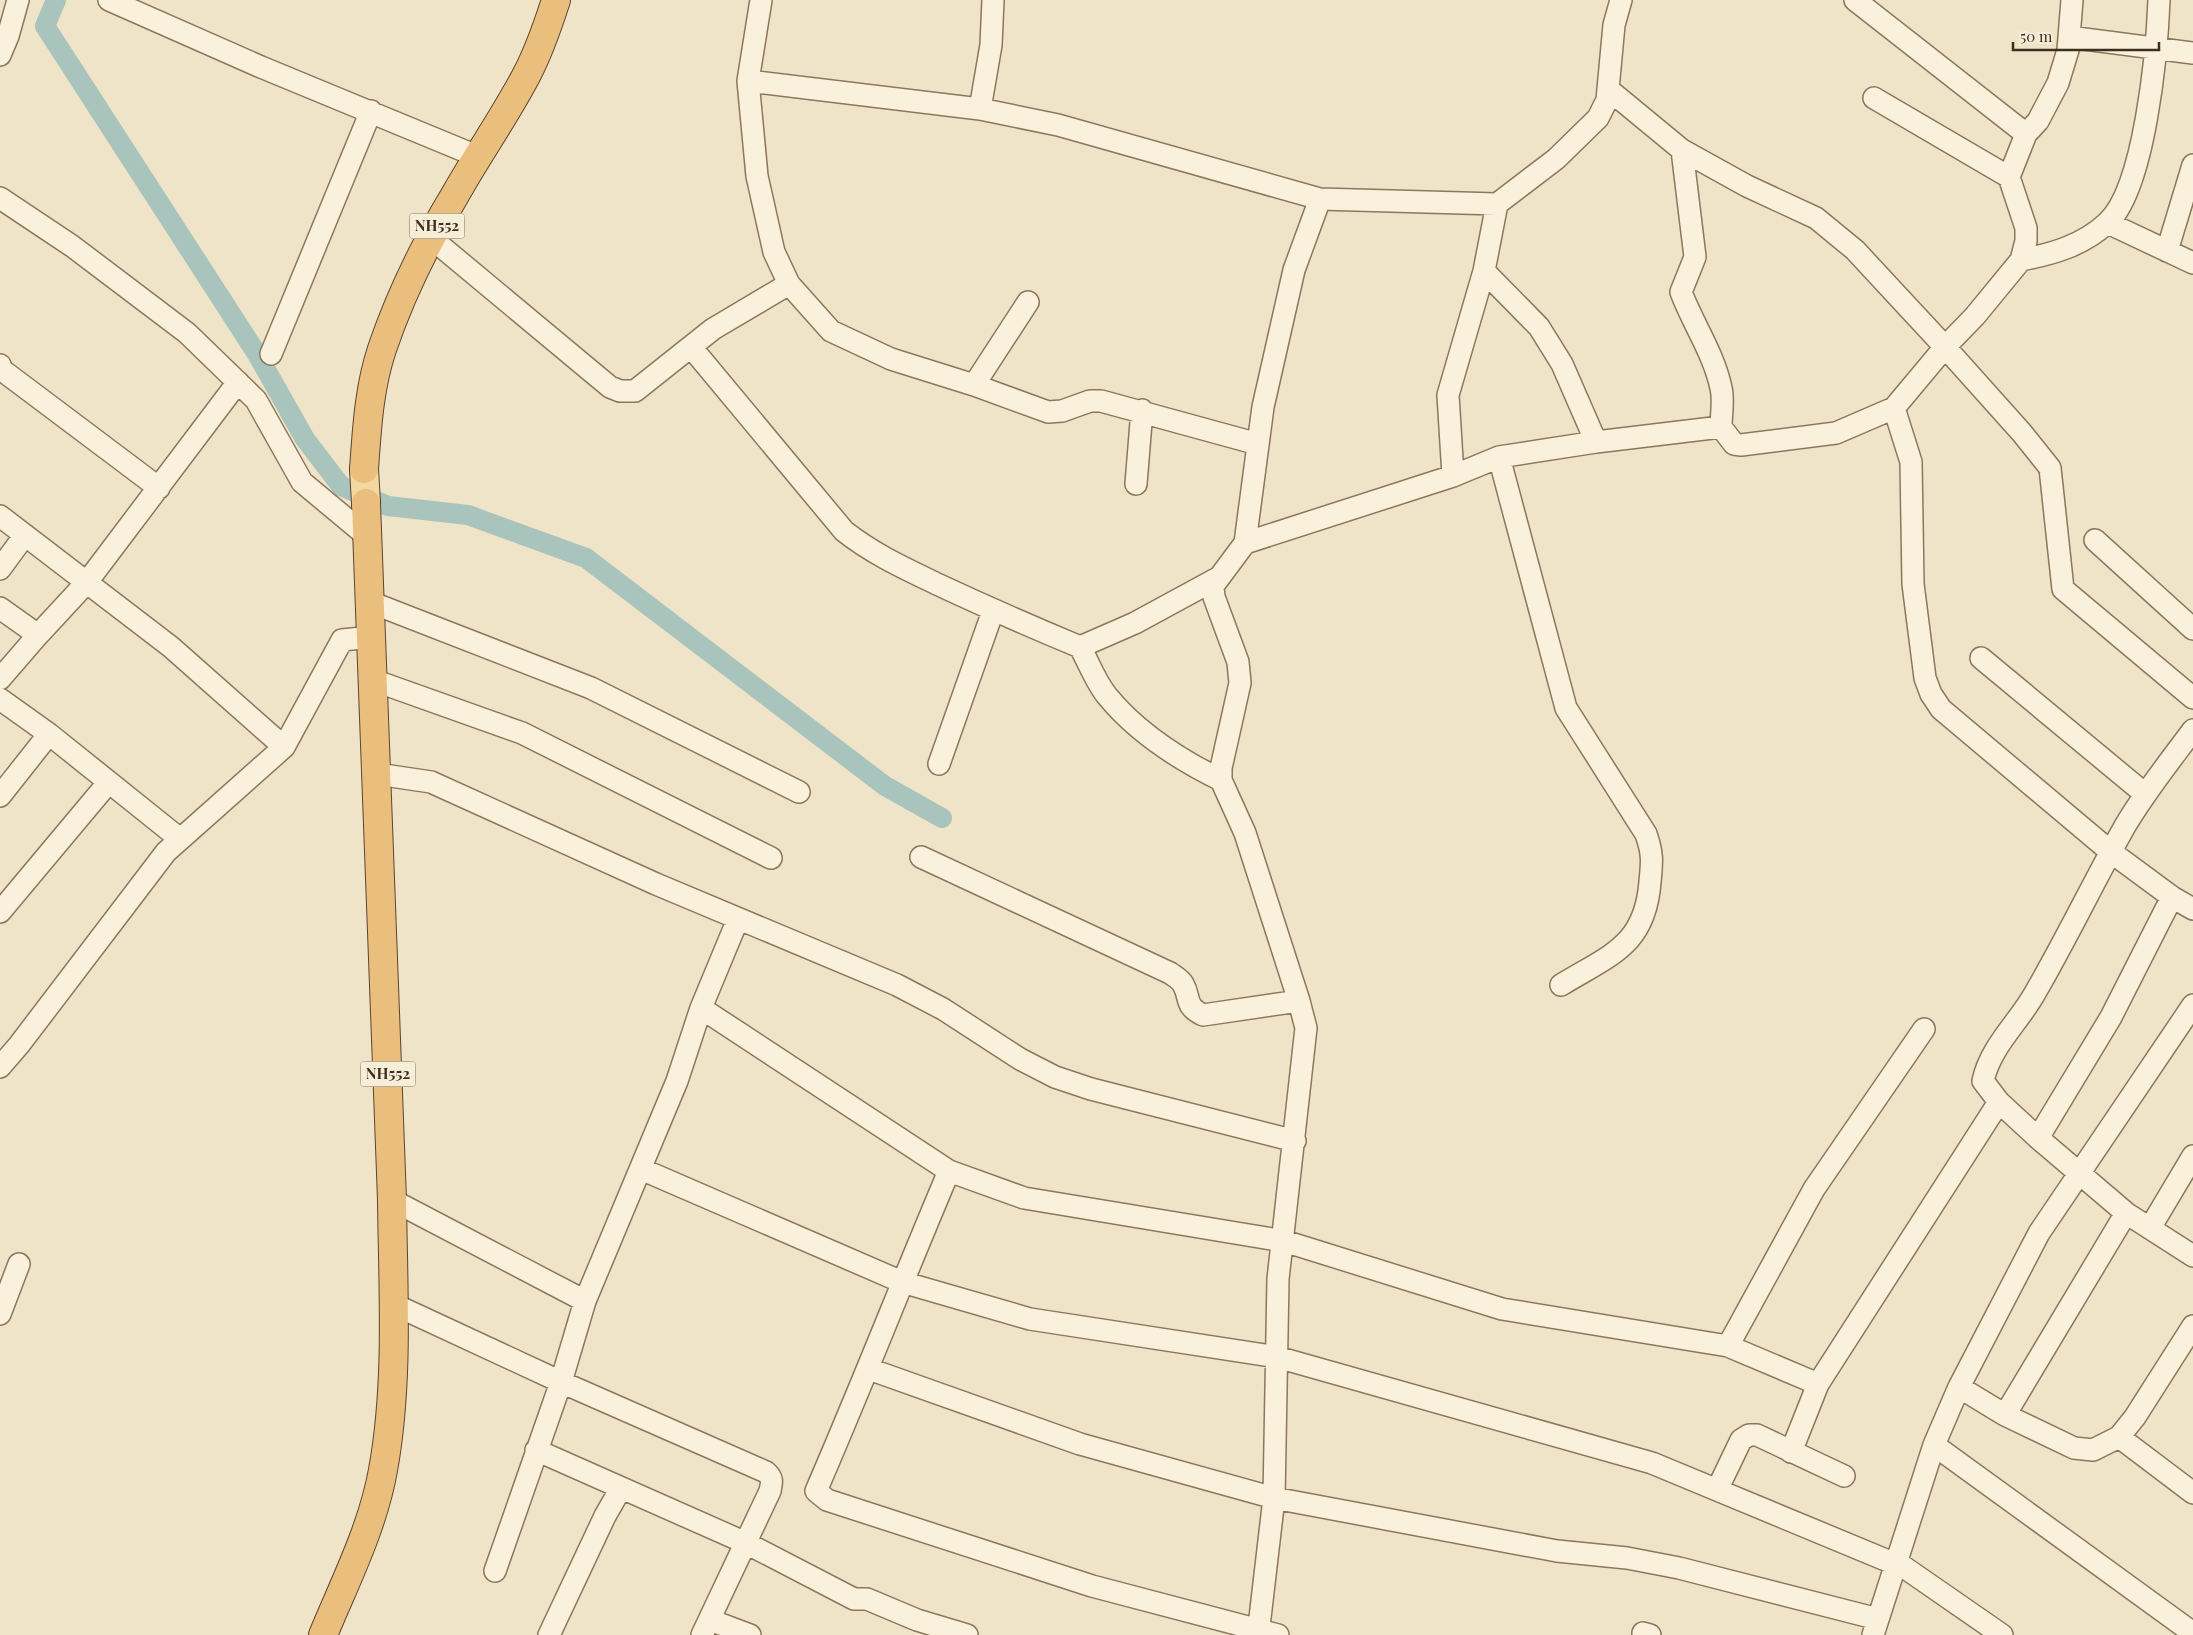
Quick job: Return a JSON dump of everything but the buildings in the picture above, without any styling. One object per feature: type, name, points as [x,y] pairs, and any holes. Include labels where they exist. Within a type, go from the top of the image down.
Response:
[{"type":"highway","name":"NH552","points":[[364,469],[368,405],[382,350],[431,238],[455,193],[479,157],[528,72],[556,0]]},
{"type":"highway","name":"NH552","points":[[324,1635],[362,1541],[383,1471],[390,1414],[393,1304],[392,1200],[366,503]]},
{"type":"main road","points":[[364,469],[366,503]]},
{"type":"street","points":[[0,55],[8,36],[18,0]]},
{"type":"street","points":[[109,0],[261,67],[479,157]]},
{"type":"street","points":[[761,0],[748,81],[758,176],[774,252],[789,284],[832,330],[891,359],[974,385],[1048,412],[1062,411],[1096,401],[1142,410],[1258,444]]},
{"type":"street","points":[[980,110],[991,45],[992,0]]},
{"type":"street","points":[[748,81],[980,110],[1058,125],[1320,198],[1497,204],[1556,159],[1598,118],[1607,100],[1614,24],[1621,0]]},
{"type":"street","points":[[1855,0],[2026,134]]},
{"type":"street","points":[[1682,150],[1695,257],[1681,292],[1691,318],[1716,370],[1722,390],[1721,427],[1734,444],[1741,445],[1836,433],[1894,408],[1945,347],[1975,316],[2020,260],[2026,241],[2026,228],[2009,177],[2026,134],[2038,121],[2058,84],[2068,50],[2072,0]]},
{"type":"street","points":[[2020,260],[2056,253],[2072,246],[2108,222],[2128,193],[2138,161],[2159,0]]},
{"type":"street","points":[[2069,36],[2193,52]]},
{"type":"street","points":[[1608,89],[1682,150],[1747,186],[1816,218],[1854,250],[1945,347],[2022,433],[2050,468],[2063,589],[2193,698]]},
{"type":"street","points":[[1874,98],[2009,177]]},
{"type":"street","points":[[271,354],[371,111]]},
{"type":"street","points":[[2167,251],[2193,165]]},
{"type":"street","points":[[0,198],[72,246],[187,333],[256,400],[302,482],[368,537]]},
{"type":"street","points":[[949,1171],[902,1282],[869,1369],[816,1491],[827,1500],[1092,1586],[1265,1633],[1274,1498],[1278,1278],[1284,1241],[1306,1028],[1299,1000],[1245,833],[1222,780],[1221,768],[1240,683],[1238,662],[1214,597],[1213,586],[1216,579],[1245,543],[1263,406],[1294,270],[1320,198]]},
{"type":"street","points":[[1452,476],[1448,395],[1484,270],[1497,204]]},
{"type":"street","points":[[2108,222],[2193,263]]},
{"type":"street","points":[[431,238],[610,387],[620,391],[635,391],[713,328],[789,284]]},
{"type":"street","points":[[1484,270],[1539,327],[1562,364],[1596,442]]},
{"type":"street","points":[[974,385],[1028,302]]},
{"type":"street","points":[[691,347],[844,531],[864,547],[892,563],[993,611],[1080,647],[1106,696],[1135,726],[1202,771],[1222,780]]},
{"type":"street","points":[[0,365],[2,370],[159,488]]},
{"type":"street","points":[[0,679],[87,582],[238,382]]},
{"type":"street","points":[[1894,408],[1911,462],[1913,584],[1925,678],[1931,694],[1941,709],[2111,852],[2172,897],[2193,909]]},
{"type":"street","points":[[1136,484],[1142,410]]},
{"type":"street","points":[[1245,543],[1452,476],[1499,457],[1596,442],[1721,427]]},
{"type":"street","points":[[1499,457],[1566,708],[1595,757],[1646,834],[1653,853],[1648,904],[1641,926],[1623,948],[1560,985]]},
{"type":"street","points":[[0,516],[171,647],[284,747]]},
{"type":"street","points":[[0,569],[25,535]]},
{"type":"street","points":[[2095,540],[2193,628]]},
{"type":"street","points":[[1080,647],[1135,623],[1216,579]]},
{"type":"street","points":[[370,602],[591,688],[799,792]]},
{"type":"street","points":[[0,608],[38,635]]},
{"type":"street","points":[[940,764],[993,611]]},
{"type":"street","points":[[0,1067],[19,1046],[166,852],[284,747],[342,640],[372,637]]},
{"type":"street","points":[[1981,658],[2145,794]]},
{"type":"street","points":[[373,680],[522,733],[771,858]]},
{"type":"street","points":[[0,698],[49,734],[108,784],[180,839]]},
{"type":"street","points":[[2193,730],[2145,794],[2111,852],[2034,996],[1986,1068],[1984,1081],[1999,1102],[2038,1138],[2126,1212],[2193,1256]]},
{"type":"street","points":[[0,796],[49,734]]},
{"type":"street","points":[[377,774],[431,782],[656,884],[897,986],[942,1009],[1020,1059],[1055,1077],[1091,1089],[1295,1141]]},
{"type":"street","points":[[0,912],[108,784]]},
{"type":"street","points":[[921,857],[1170,973],[1183,984],[1189,1004],[1202,1015],[1299,1000]]},
{"type":"street","points":[[2038,1138],[2111,1017],[2172,897]]},
{"type":"street","points":[[495,1571],[560,1382],[585,1301],[677,1081],[701,1008],[738,918]]},
{"type":"street","points":[[869,1369],[1080,1444],[1274,1498],[1557,1551],[1627,1558],[1679,1568],[1876,1627],[1898,1563],[1934,1445],[1959,1387],[2039,1233],[2193,1005]]},
{"type":"street","points":[[701,1008],[949,1171],[1024,1198],[1284,1241],[1502,1309],[1728,1346],[1818,1384]]},
{"type":"street","points":[[1728,1346],[1814,1189],[1924,1029]]},
{"type":"street","points":[[1791,1452],[1818,1384],[1999,1102]]},
{"type":"street","points":[[2150,1228],[2193,1156]]},
{"type":"street","points":[[641,1169],[902,1282],[1030,1320],[1277,1357],[1652,1463],[1898,1563],[2002,1635]]},
{"type":"street","points":[[392,1200],[585,1301]]},
{"type":"street","points":[[2004,1415],[2126,1212]]},
{"type":"street","points":[[0,1314],[19,1264]]},
{"type":"street","points":[[393,1304],[560,1382],[766,1472],[772,1482],[771,1486],[706,1627],[750,1635]]},
{"type":"street","points":[[1959,1387],[2004,1415],[2074,1448],[2093,1450],[2118,1437],[2135,1417],[2190,1339]]},
{"type":"street","points":[[1717,1490],[1741,1440],[1749,1435],[1758,1435],[1844,1476]]},
{"type":"street","points":[[2118,1437],[2193,1493]]},
{"type":"street","points":[[1934,1445],[2193,1633]]},
{"type":"street","points":[[536,1450],[746,1543],[854,1599],[867,1599],[917,1620],[967,1635]]},
{"type":"street","points":[[549,1635],[605,1516],[621,1488]]},
{"type":"waterway","points":[[56,0],[45,26],[257,354],[305,439],[341,486],[388,506],[468,515],[586,558],[885,786],[942,818]]}]
